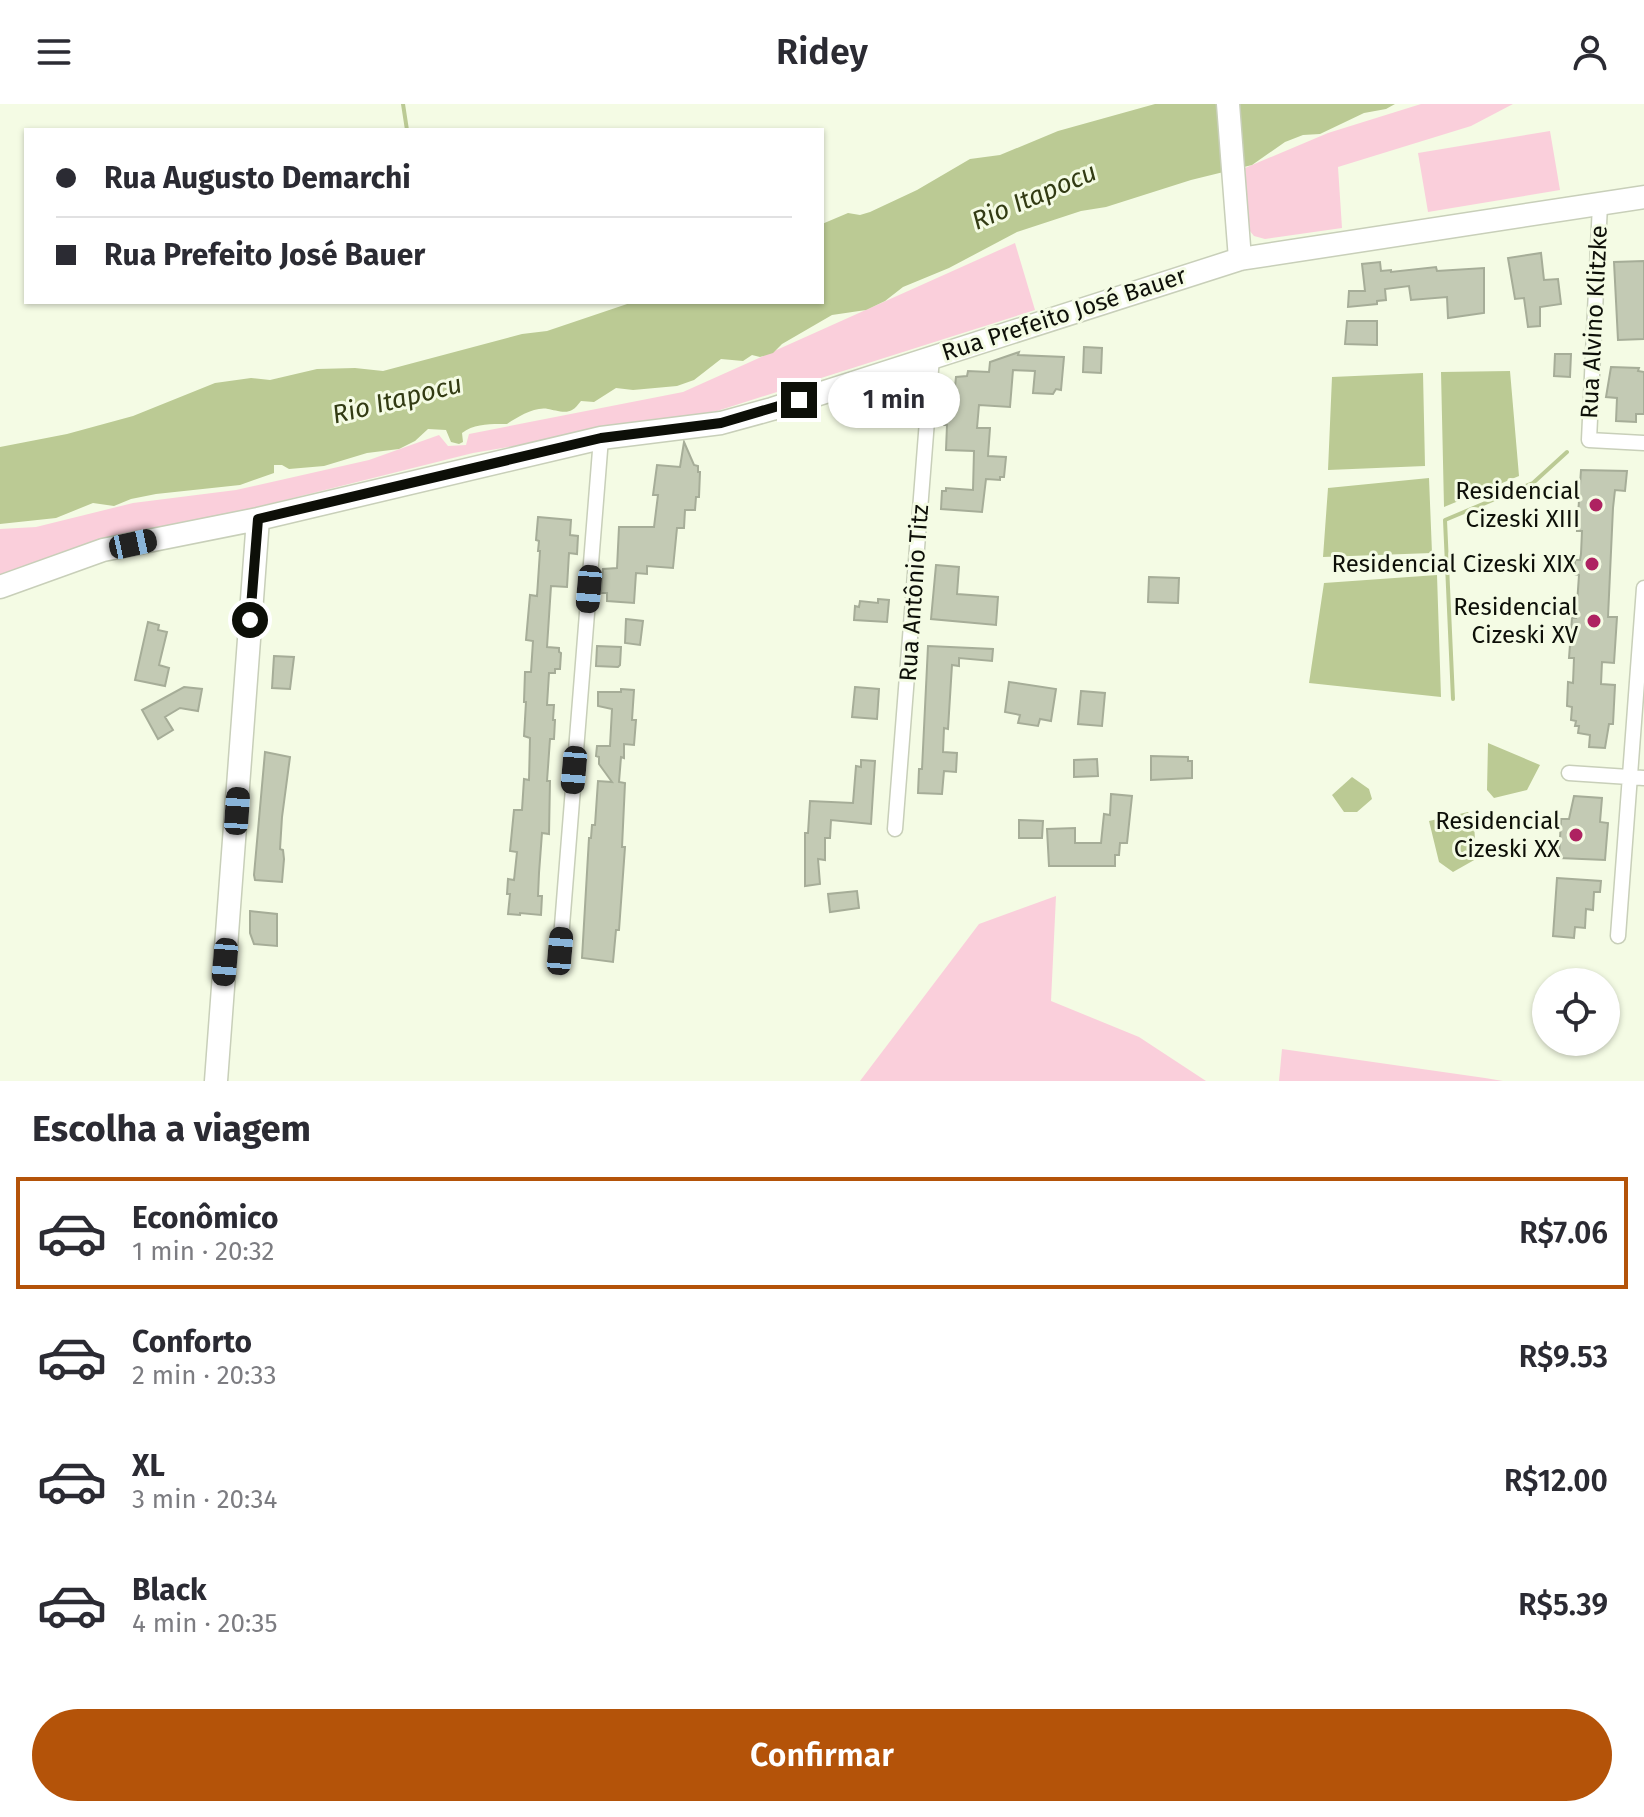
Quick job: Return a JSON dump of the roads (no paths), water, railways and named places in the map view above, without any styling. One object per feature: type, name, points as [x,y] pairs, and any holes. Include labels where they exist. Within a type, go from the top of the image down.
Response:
[{"type":"street","points":[[1228,104],[1240,259]]},
{"type":"street","name":"Rua Prefeito José Bauer","points":[[0,587],[103,550],[258,519],[601,438],[721,423],[1240,259],[1644,197]]},
{"type":"street","name":"Rua Alvino Klitzke","points":[[1600,204],[1589,440],[1644,443]]},
{"type":"street","name":"Rua Antônio Titz","points":[[895,829],[932,357]]},
{"type":"street","points":[[560,951],[601,438]]},
{"type":"street","points":[[216,1081],[258,519]]},
{"type":"street","points":[[1618,936],[1637,778],[1644,588]]},
{"type":"street","points":[[1569,773],[1637,778]]},
{"type":"water","name":"Rio Itapocu","points":[[1155,104],[1395,104],[1364,113],[1320,134],[1303,135],[1285,142],[1252,165],[1191,180],[1106,207],[1081,211],[1017,232],[949,268],[903,287],[866,310],[832,315],[782,344],[773,353],[760,357],[752,355],[743,361],[721,359],[694,380],[677,386],[633,390],[616,388],[594,402],[581,401],[569,411],[537,409],[507,424],[472,427],[462,433],[463,442],[459,444],[451,442],[446,430],[428,429],[415,441],[399,449],[367,453],[324,466],[289,469],[274,465],[274,473],[240,485],[156,494],[114,506],[93,503],[56,518],[0,524],[0,447],[67,434],[133,416],[215,383],[251,378],[270,380],[317,369],[383,371],[522,334],[547,331],[627,304],[824,304],[824,223],[848,213],[860,215],[870,212],[917,190],[970,159],[1000,155],[1058,131]]},
{"type":"water","points":[[1510,371],[1519,476],[1444,507],[1441,372]]},
{"type":"water","points":[[1423,373],[1425,466],[1328,470],[1332,377]]},
{"type":"water","points":[[1429,478],[1432,553],[1323,557],[1328,488]]},
{"type":"water","points":[[1437,575],[1441,697],[1309,683],[1324,583]]},
{"type":"water","points":[[1488,743],[1540,765],[1527,790],[1494,798],[1487,790]]},
{"type":"water","points":[[1352,777],[1369,789],[1372,799],[1357,812],[1344,812],[1332,795]]},
{"type":"water","points":[[1468,812],[1474,822],[1476,859],[1453,872],[1439,862],[1429,821]]},
{"type":"waterway","points":[[403,104],[407,128]]},
{"type":"waterway","points":[[1453,699],[1445,520],[1533,483],[1567,452]]},
{"type":"place","name":"Residencial Cizeski XIII","points":[[1596,505]]},
{"type":"place","name":"Residencial Cizeski XIX","points":[[1592,564]]},
{"type":"place","name":"Residencial Cizeski XV","points":[[1594,621]]},
{"type":"place","name":"Residencial Cizeski XX","points":[[1576,835]]}]
